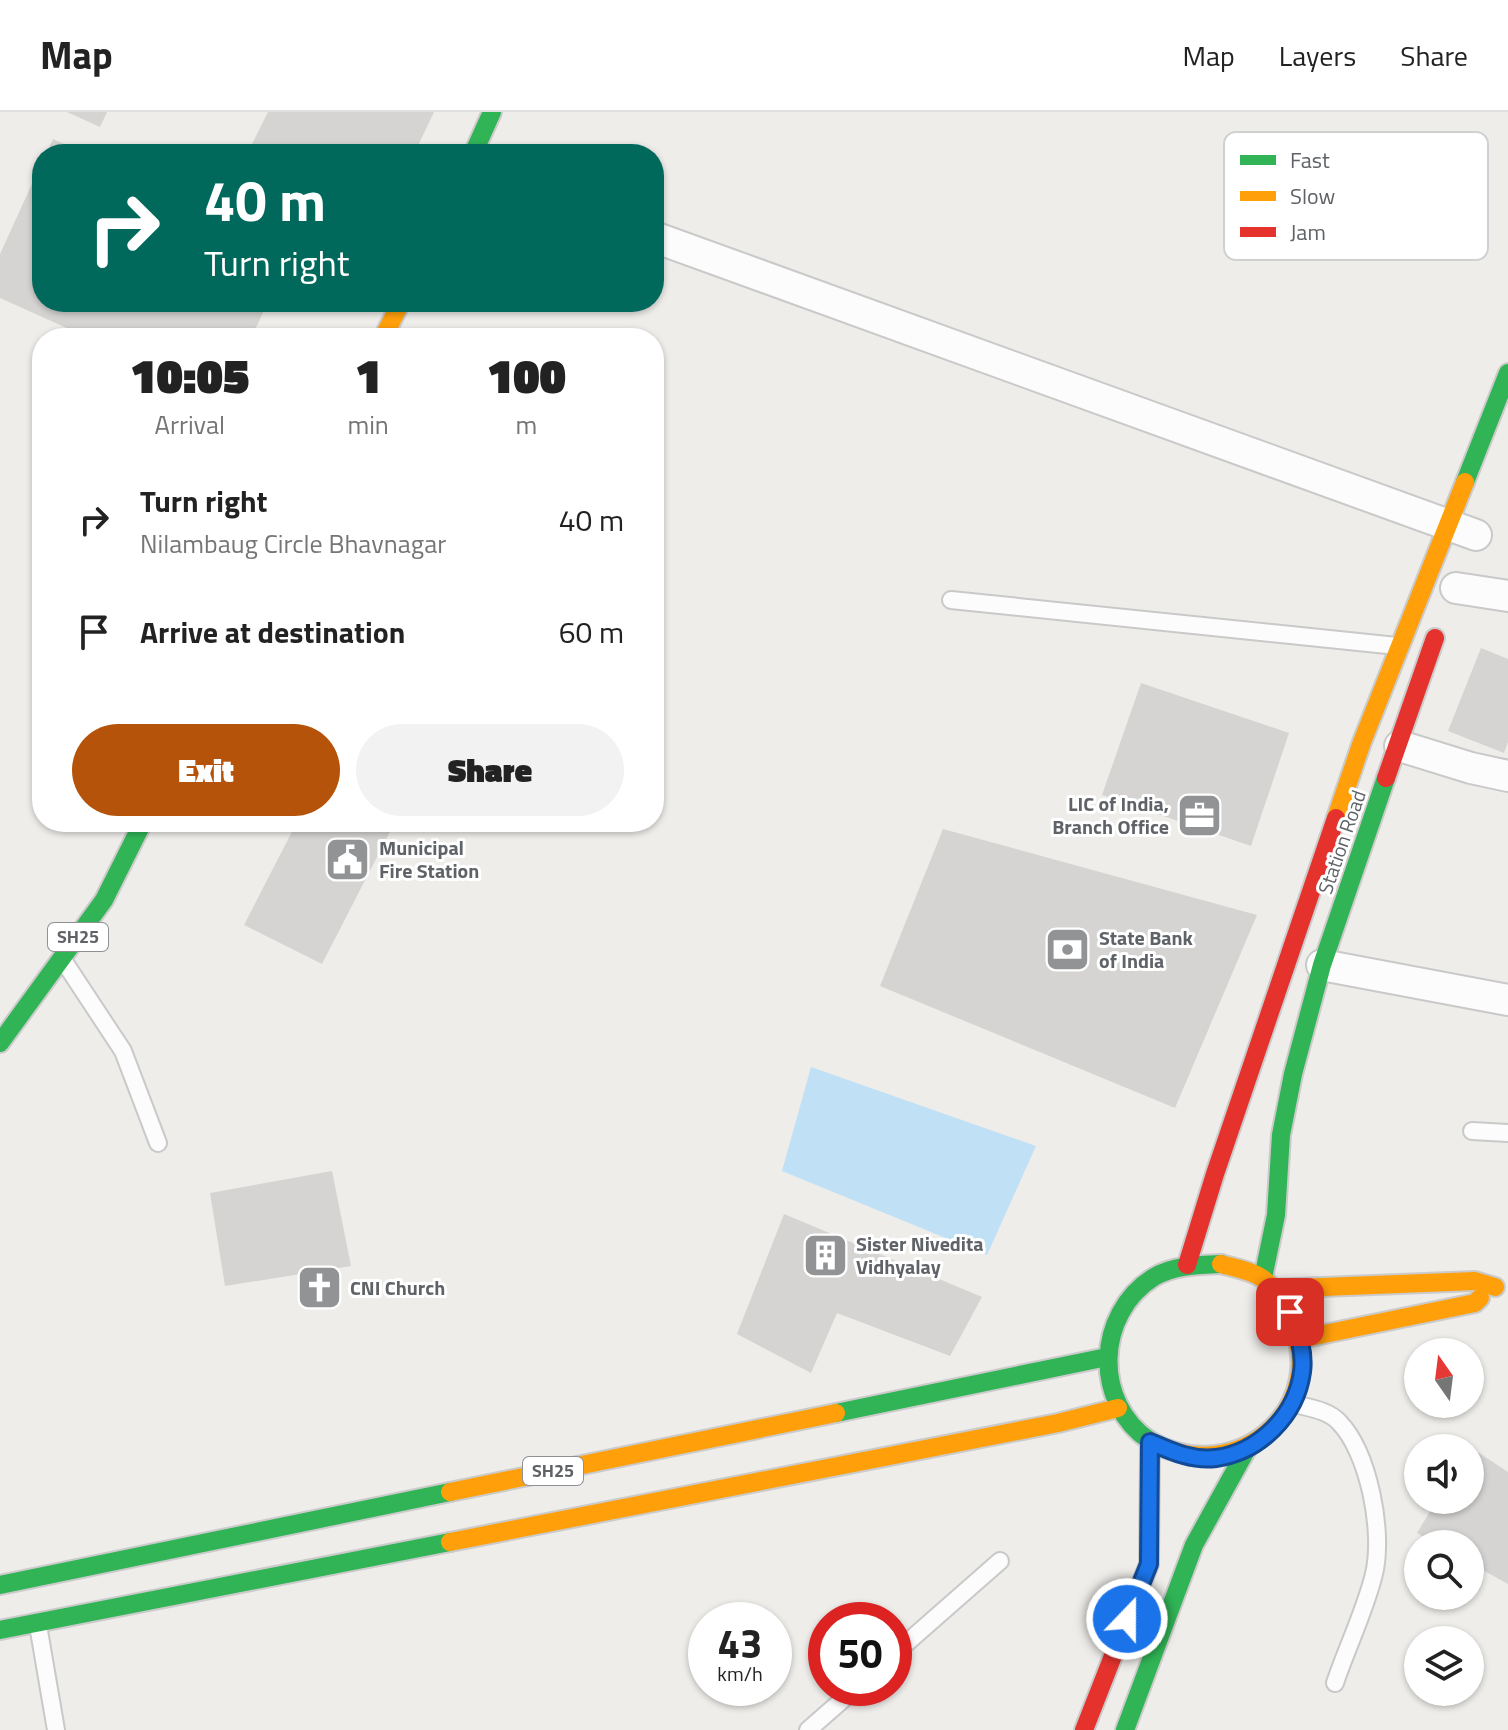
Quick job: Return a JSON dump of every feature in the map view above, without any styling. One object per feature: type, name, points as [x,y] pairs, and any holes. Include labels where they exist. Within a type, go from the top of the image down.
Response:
[{"type":"main road","points":[[478,144],[492,112]]},
{"type":"main road","points":[[1187,1265],[1357,757],[1401,646],[1469,530],[1508,373]]},
{"type":"main road","name":"Station Road","points":[[1268,1284],[1284,1120],[1293,1074],[1322,965],[1441,625]]},
{"type":"main road","name":"SH25","points":[[0,1043],[104,900],[138,832]]},
{"type":"main road","points":[[1268,1284],[1290,1312],[1300,1339],[1302,1372],[1293,1403],[1274,1430],[1247,1449],[1215,1458],[1181,1456],[1150,1442],[1118,1408],[1107,1357],[1114,1325],[1131,1297],[1156,1276],[1187,1265],[1221,1264],[1268,1284],[1475,1281],[1502,1285]]},
{"type":"main road","points":[[1300,1339],[1475,1303],[1502,1285]]},
{"type":"main road","name":"SH25","points":[[0,1585],[1107,1357]]},
{"type":"main road","points":[[0,1630],[1058,1423],[1118,1408]]},
{"type":"main road","points":[[1084,1730],[1149,1564],[1150,1442]]},
{"type":"main road","points":[[1125,1730],[1194,1545],[1247,1449]]},
{"type":"street","points":[[664,241],[1469,530]]},
{"type":"street","points":[[1456,588],[1508,596]]},
{"type":"street","points":[[1400,746],[1508,776]]},
{"type":"street","points":[[1322,965],[1508,1000]]},
{"type":"lane","points":[[951,600],[1430,650]]},
{"type":"lane","points":[[62,958],[123,1051],[158,1143]]},
{"type":"lane","points":[[1472,1131],[1508,1133]]},
{"type":"lane","points":[[1293,1403],[1324,1412],[1339,1422],[1358,1452],[1373,1502],[1377,1534],[1374,1572],[1335,1683]]},
{"type":"lane","points":[[912,1638],[1000,1561]]},
{"type":"lane","points":[[38,1623],[56,1730]]},
{"type":"lane","points":[[808,1730],[835,1706]]},
{"type":"water","points":[[811,1067],[1036,1146],[987,1255],[782,1171]]},
{"type":"building","points":[[67,112],[107,112],[100,127]]},
{"type":"building","points":[[268,112],[434,112],[419,144],[252,144]]},
{"type":"building","points":[[32,184],[32,312],[263,312],[256,328],[67,328],[0,298],[0,254]]},
{"type":"building","points":[[1481,648],[1508,659],[1508,742],[1504,753],[1448,731]]},
{"type":"building","points":[[1141,683],[1289,733],[1251,846],[1102,795]]},
{"type":"building","name":"State Bank of India","points":[[943,829],[1257,915],[1175,1108],[880,986]]},
{"type":"building","points":[[292,832],[390,832],[322,964],[244,925]]},
{"type":"building","name":"CNI Church","points":[[332,1171],[351,1266],[225,1286],[210,1193]]},
{"type":"building","name":"Sister Nivedita Vidhyalay","points":[[784,1214],[982,1297],[950,1356],[837,1313],[811,1373],[737,1334]]},
{"type":"building","points":[[1484,1456],[1508,1472],[1508,1584],[1484,1571],[1484,1530],[1419,1530],[1429,1514],[1484,1514]]},
{"type":"traffic: fast","points":[[478,144],[492,112]]},
{"type":"traffic: fast","points":[[1465,482],[1508,373]]},
{"type":"traffic: fast","points":[[1263,1278],[1276,1215],[1281,1135],[1293,1074],[1322,965],[1386,778]]},
{"type":"traffic: fast","points":[[0,1043],[104,900],[138,832]]},
{"type":"traffic: fast","points":[[1150,1441],[1131,1425],[1118,1405],[1111,1382],[1108,1359],[1120,1313],[1135,1293],[1162,1273],[1186,1266],[1221,1264]]},
{"type":"traffic: fast","points":[[836,1413],[1107,1357]]},
{"type":"traffic: fast","points":[[1125,1730],[1194,1545],[1247,1449]]},
{"type":"traffic: fast","points":[[0,1585],[450,1492]]},
{"type":"traffic: fast","points":[[0,1630],[450,1542]]},
{"type":"traffic: slow","points":[[388,328],[396,312]]},
{"type":"traffic: slow","points":[[1336,818],[1362,742],[1465,482]]},
{"type":"traffic: slow","points":[[1150,1441],[1183,1454],[1216,1455],[1245,1446],[1270,1430],[1289,1407],[1299,1378],[1299,1347],[1287,1313],[1273,1289],[1262,1278],[1221,1264]]},
{"type":"traffic: slow","points":[[1272,1289],[1475,1281],[1495,1287]]},
{"type":"traffic: slow","points":[[1300,1339],[1475,1303],[1480,1298]]},
{"type":"traffic: slow","points":[[450,1542],[1058,1423],[1118,1408]]},
{"type":"traffic: slow","points":[[450,1492],[836,1413]]},
{"type":"traffic: jam","points":[[1386,778],[1435,638]]},
{"type":"traffic: jam","points":[[1187,1265],[1336,818]]},
{"type":"traffic: jam","points":[[1084,1730],[1149,1564],[1150,1442]]},
{"type":"place","name":"LIC of India, Branch Office","points":[[1200,815]]},
{"type":"place","name":"Municipal Fire Station","points":[[348,859]]},
{"type":"place","name":"State Bank of India","points":[[1068,950]]},
{"type":"place","name":"Sister Nivedita Vidhyalay","points":[[825,1256]]},
{"type":"place","name":"CNI Church","points":[[319,1288]]},
{"type":"route","points":[[1127,1619],[1149,1564],[1150,1442],[1181,1456],[1215,1458],[1247,1449],[1274,1430],[1293,1403],[1302,1372],[1300,1339],[1290,1312]]}]
